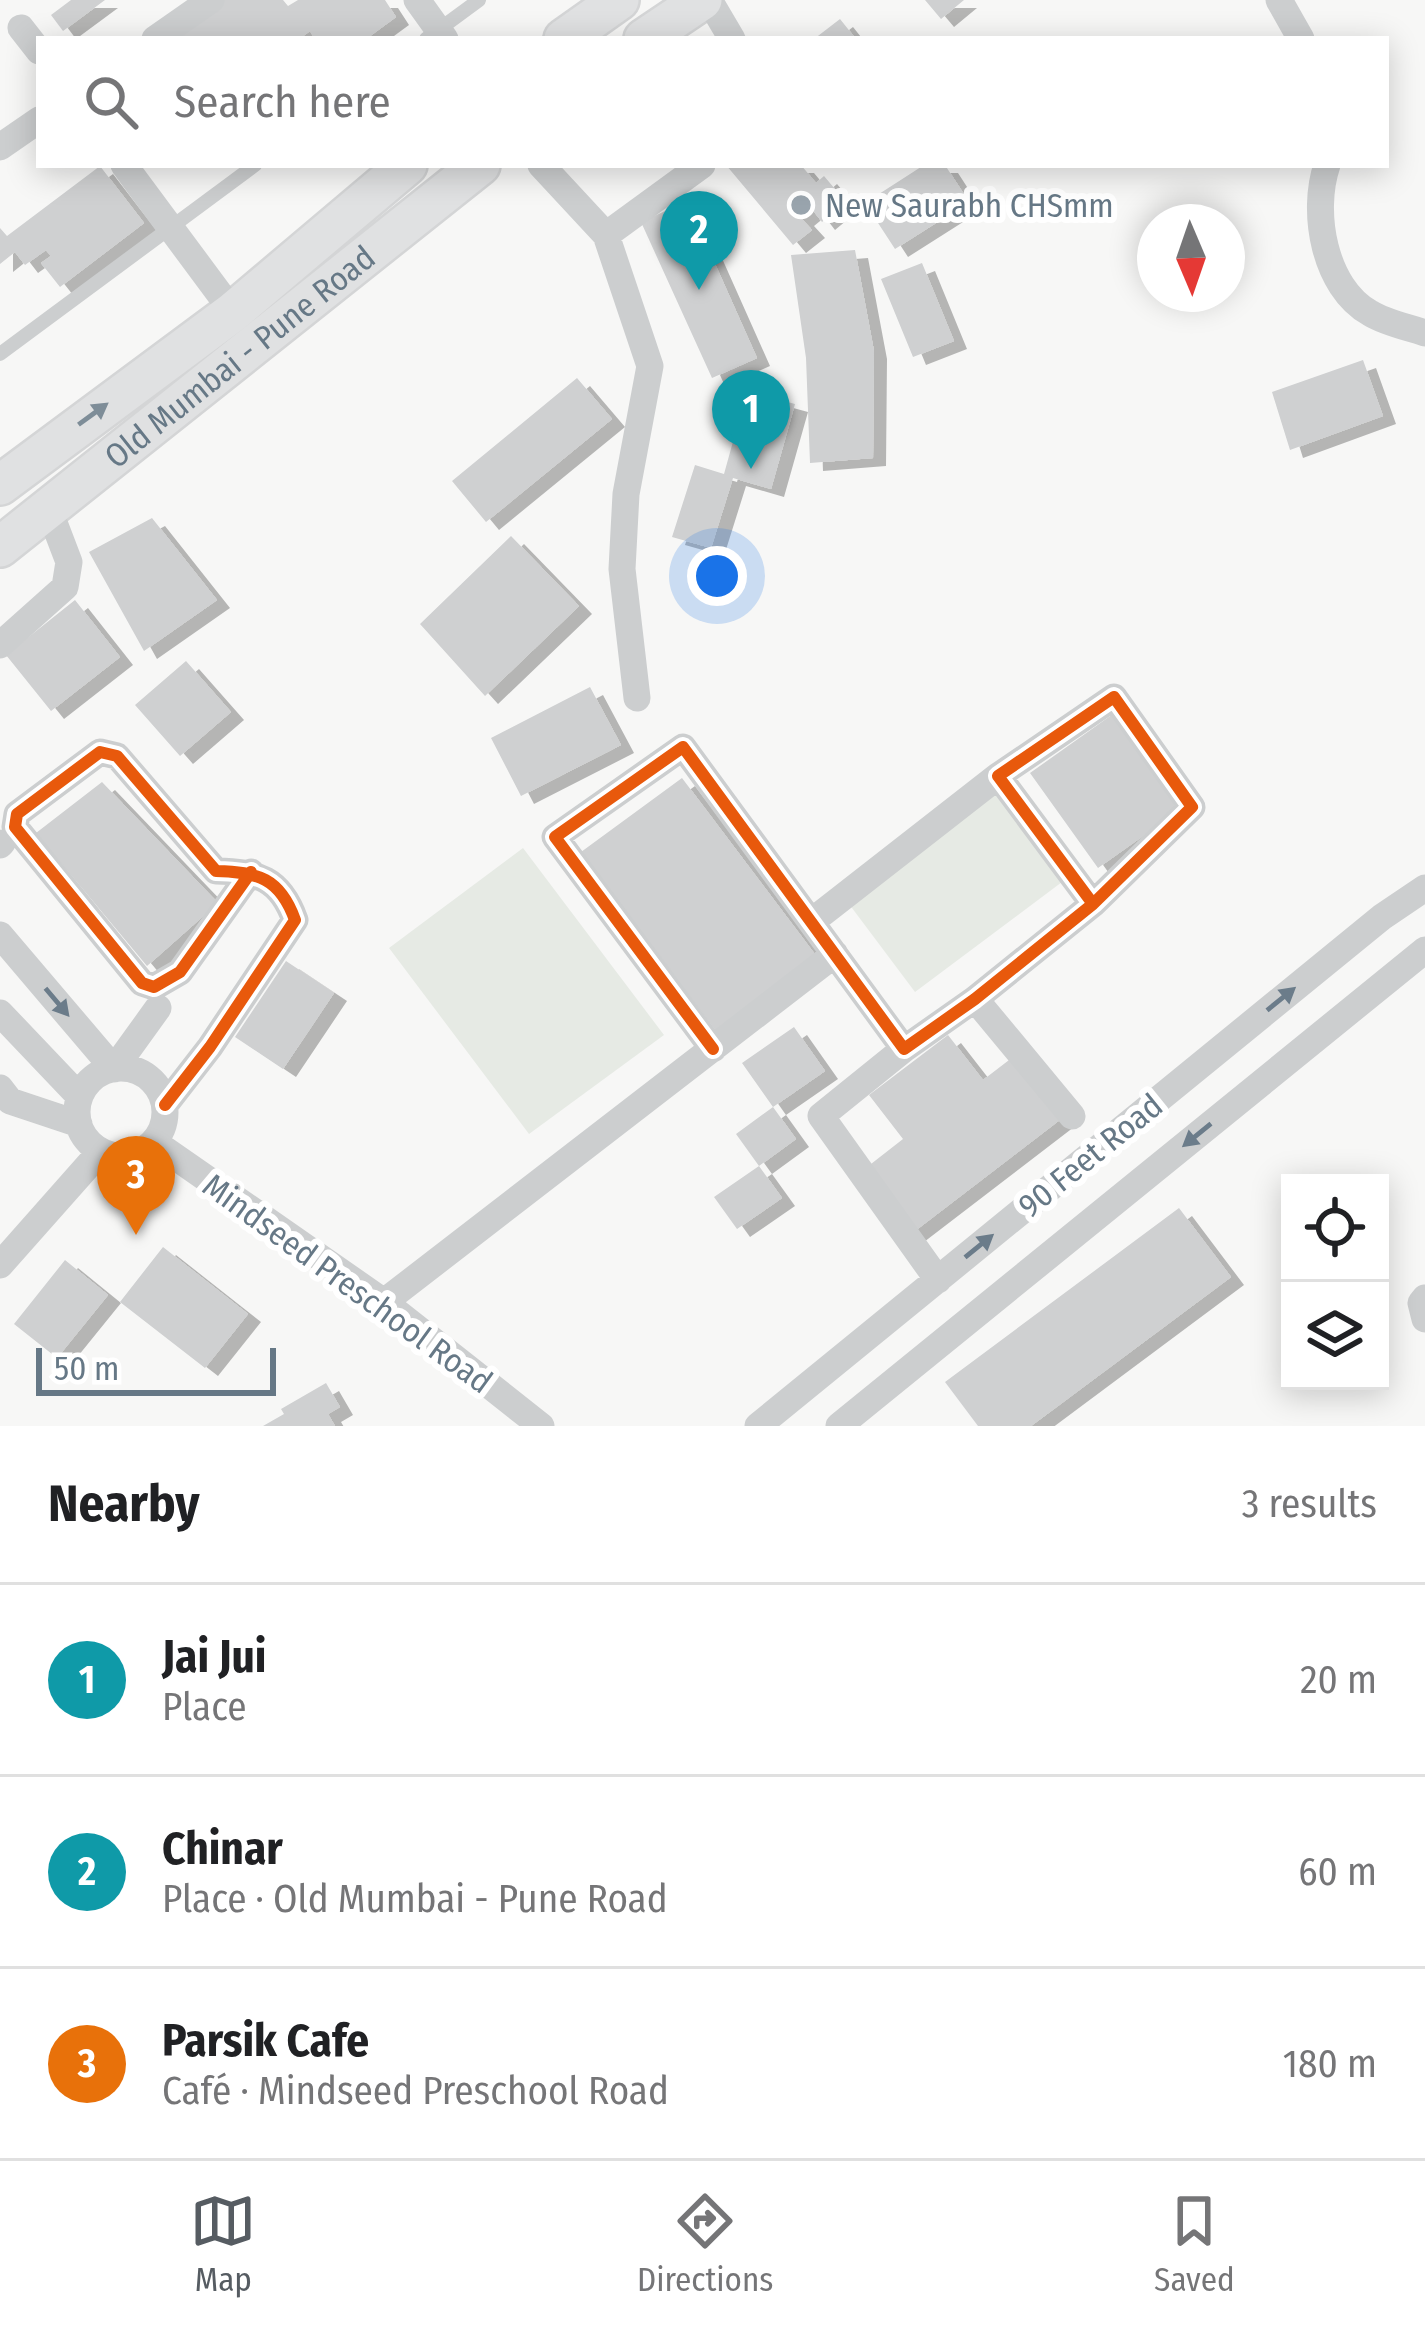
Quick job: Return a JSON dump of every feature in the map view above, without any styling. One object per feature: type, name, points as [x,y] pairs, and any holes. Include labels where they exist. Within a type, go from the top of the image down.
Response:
[{"type":"main road","points":[[568,36],[619,0]]},
{"type":"main road","points":[[649,36],[706,0]]},
{"type":"main road","name":"Old Mumbai - Pune Road","points":[[0,485],[233,311],[403,168]]},
{"type":"main road","name":"Old Mumbai - Pune Road","points":[[0,547],[477,168]]},
{"type":"street","points":[[417,0],[437,36]]},
{"type":"street","points":[[706,0],[731,36]]},
{"type":"street","points":[[1280,0],[1299,36]]},
{"type":"street","points":[[159,36],[198,4]]},
{"type":"street","points":[[21,28],[36,47]]},
{"type":"street","points":[[0,147],[36,122]]},
{"type":"street","points":[[126,168],[233,311]]},
{"type":"street","points":[[544,168],[606,235],[650,366],[626,494],[622,569],[637,698]]},
{"type":"street","points":[[606,235],[699,168]]},
{"type":"street","points":[[1326,168],[1320,199],[1324,242],[1343,290],[1370,314],[1425,333]]},
{"type":"street","points":[[0,645],[65,587],[69,562],[48,508]]},
{"type":"street","points":[[811,922],[998,776],[1114,698],[1192,807],[1093,904],[821,1116],[938,1280]]},
{"type":"street","points":[[713,1048],[555,836],[683,747],[904,1049]]},
{"type":"street","points":[[165,1105],[295,920],[285,892],[251,872],[216,871],[117,756],[100,752],[17,814],[15,827],[142,983],[154,986],[180,972],[251,872]]},
{"type":"street","points":[[998,776],[1093,904]]},
{"type":"street","name":"90 Feet Road","points":[[758,1426],[1382,917],[1425,888]]},
{"type":"street","points":[[1382,917],[1421,953]]},
{"type":"street","points":[[0,935],[114,1069]]},
{"type":"street","name":"90 Feet Road","points":[[839,1426],[1421,953]]},
{"type":"street","points":[[384,1303],[835,954]]},
{"type":"street","points":[[975,999],[1072,1116]]},
{"type":"street","points":[[114,1069],[158,1008]]},
{"type":"street","points":[[0,1012],[79,1110],[93,1148],[111,1156],[130,1156],[154,1142],[162,1131],[165,1105],[161,1090],[147,1075],[127,1067],[90,1080],[79,1110]]},
{"type":"street","points":[[3,1104],[79,1110]]},
{"type":"street","name":"Mindseed Preschool Road","points":[[154,1142],[384,1303],[541,1426]]},
{"type":"street","points":[[0,1265],[100,1151]]},
{"type":"street","points":[[1425,1298],[1421,1303],[1425,1319]]},
{"type":"street","points":[[871,1335],[903,1374]]},
{"type":"lane","points":[[437,36],[479,0]]},
{"type":"lane","points":[[0,354],[251,168]]},
{"type":"shaded area","points":[[990,786],[1062,882],[915,992],[843,896]]},
{"type":"shaded area","points":[[523,848],[664,1035],[529,1134],[389,948]]},
{"type":"building","points":[[71,0],[105,0],[63,31],[51,15]]},
{"type":"building","points":[[224,0],[283,0],[288,6],[298,0],[385,0],[396,17],[370,36],[313,36],[310,31],[303,36],[177,36]]},
{"type":"building","points":[[925,0],[964,0],[941,19]]},
{"type":"building","points":[[840,19],[854,36],[818,36]]},
{"type":"building","points":[[97,168],[144,223],[60,287],[41,263],[51,256],[46,250],[25,265],[15,252],[0,264],[0,228],[7,236]]},
{"type":"building","name":"New Saurabh CHSmm","points":[[729,168],[804,168],[816,183],[824,176],[846,202],[822,222],[812,209],[801,218],[812,230],[793,245]]},
{"type":"building","points":[[919,168],[947,168],[969,202],[895,249],[865,203]]},
{"type":"building","points":[[687,201],[757,358],[712,378],[641,222]]},
{"type":"building","points":[[855,250],[874,351],[873,458],[810,463],[806,358],[791,255]]},
{"type":"building","points":[[922,263],[954,341],[913,357],[881,279]]},
{"type":"building","points":[[1363,360],[1383,416],[1290,450],[1272,392]]},
{"type":"building","points":[[577,378],[612,419],[486,522],[452,481]]},
{"type":"building","points":[[747,391],[795,404],[771,489],[733,478],[711,548],[672,537],[695,465],[724,474]]},
{"type":"building","points":[[152,518],[217,600],[144,651],[89,552]]},
{"type":"building","points":[[511,536],[579,606],[485,696],[420,624]]},
{"type":"building","points":[[75,600],[120,657],[51,711],[6,655]]},
{"type":"building","points":[[186,661],[231,712],[180,756],[135,705]]},
{"type":"building","points":[[590,687],[621,745],[521,796],[491,738]]},
{"type":"building","points":[[1113,714],[1181,809],[1098,868],[1030,773]]},
{"type":"building","points":[[682,778],[817,957],[716,1031],[581,852]]},
{"type":"building","points":[[102,782],[218,903],[147,966],[36,833]]},
{"type":"building","points":[[286,961],[334,993],[283,1069],[235,1037]]},
{"type":"building","points":[[794,1027],[825,1071],[773,1107],[742,1063]]},
{"type":"building","points":[[948,1035],[983,1080],[1013,1057],[1061,1119],[911,1234],[862,1171],[903,1139],[869,1095]]},
{"type":"building","points":[[773,1107],[796,1139],[759,1166],[736,1134]]},
{"type":"building","points":[[759,1166],[782,1198],[737,1229],[714,1197]]},
{"type":"building","points":[[1179,1208],[1231,1277],[1031,1426],[978,1426],[945,1382]]},
{"type":"building","points":[[163,1247],[248,1314],[205,1368],[120,1302]]},
{"type":"building","points":[[65,1260],[108,1295],[57,1358],[14,1324]]},
{"type":"building","points":[[326,1383],[340,1407],[328,1414],[335,1426],[263,1426],[284,1414],[281,1409]]},
{"type":"cycle path","points":[[713,1049],[555,837],[683,747],[904,1049],[1093,904],[1192,807],[1114,697],[998,776],[1093,904]]},
{"type":"cycle path","points":[[165,1105],[295,920],[289,906],[266,880],[255,876],[244,873],[216,871],[117,756],[100,752],[17,814],[15,827],[142,983],[154,987],[180,972],[251,872]]},
{"type":"place","name":"New Saurabh CHSmm","points":[[801,205]]},
{"type":"place","name":"Chinar","points":[[699,290]]},
{"type":"place","name":"Jai Jui","points":[[751,469]]},
{"type":"place","name":"Parsik Cafe","points":[[136,1235]]}]
